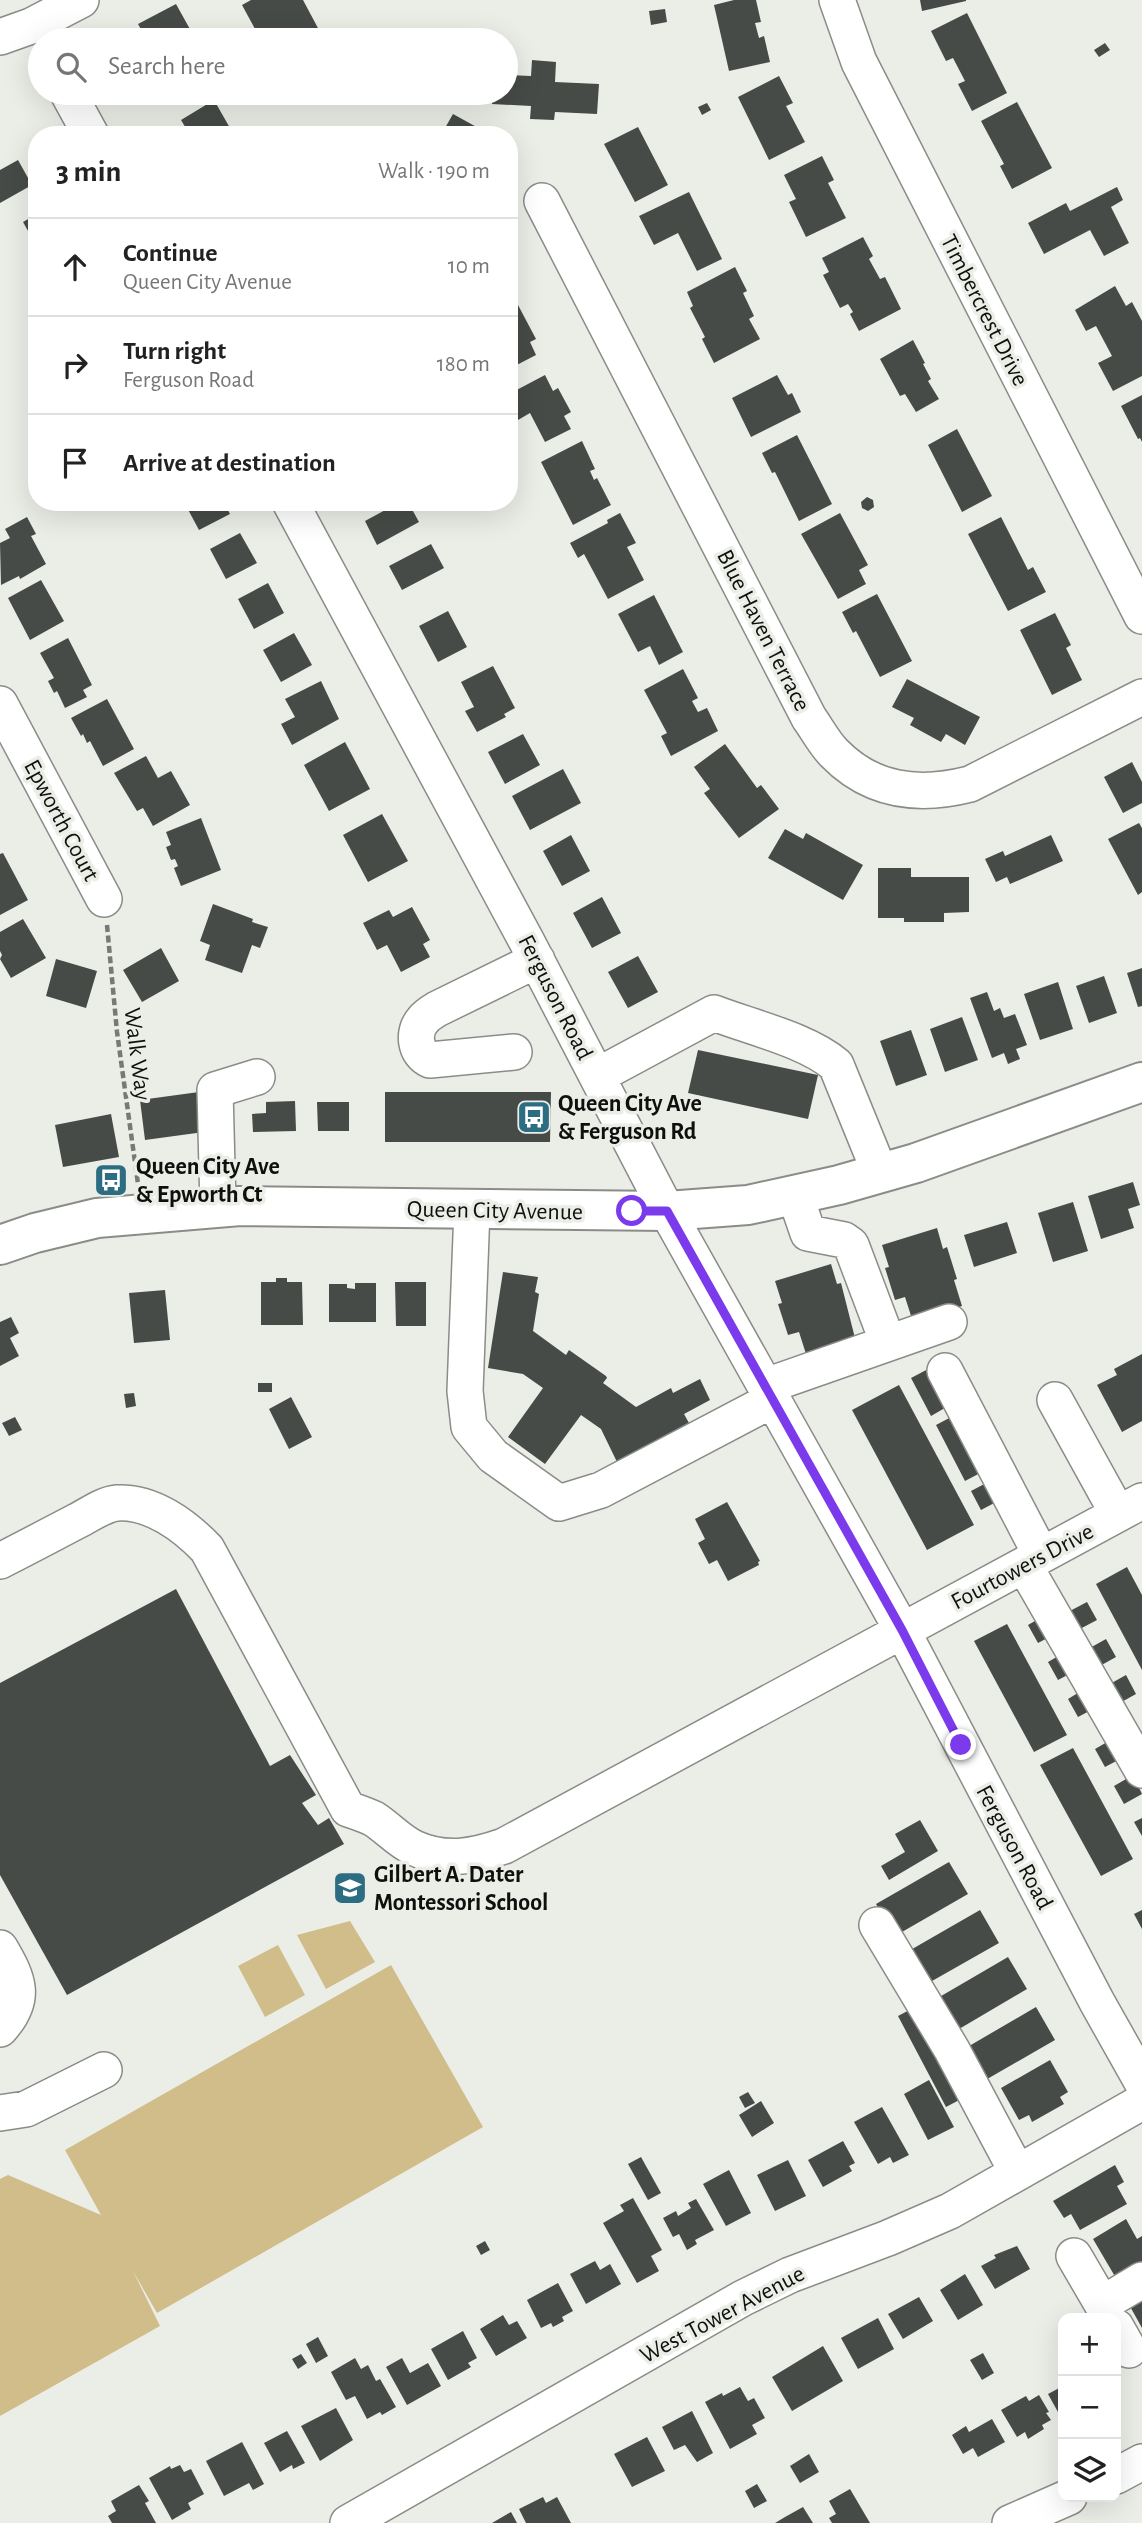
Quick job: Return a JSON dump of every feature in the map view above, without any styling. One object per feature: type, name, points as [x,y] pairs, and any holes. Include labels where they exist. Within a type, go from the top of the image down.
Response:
[{"type":"main road","name":"Queen City Avenue","points":[[0,1245],[97,1218],[218,1207],[667,1211],[748,1205],[916,1163],[1142,1082]]},
{"type":"street","points":[[22,27],[81,0]]},
{"type":"street","name":"Timbercrest Drive","points":[[836,0],[859,62],[1142,616]]},
{"type":"street","points":[[75,105],[86,126]]},
{"type":"street","name":"Blue Haven Terrace","points":[[542,201],[809,718],[832,751],[849,767],[890,787],[917,792],[944,791],[970,784],[1142,698]]},
{"type":"street","name":"Ferguson Road","points":[[295,511],[537,960],[667,1211],[902,1630],[1097,2002],[1142,2082]]},
{"type":"street","name":"Epworth Court","points":[[5,726],[104,899]]},
{"type":"street","points":[[514,1052],[429,1060],[424,1058],[418,1049],[417,1029],[423,1020],[437,1009],[537,960]]},
{"type":"street","points":[[597,1076],[714,1013],[805,1046],[825,1055],[836,1065],[880,1173]]},
{"type":"street","points":[[218,1207],[215,1090],[257,1077]]},
{"type":"street","points":[[795,1195],[808,1233],[844,1240],[851,1245],[888,1343]]},
{"type":"street","points":[[472,1210],[465,1391],[469,1427],[493,1456],[559,1503],[601,1489],[770,1393],[888,1343],[949,1322]]},
{"type":"street","points":[[945,1371],[1032,1560],[1142,1770]]},
{"type":"street","points":[[1055,1399],[1130,1507]]},
{"type":"street","name":"Fourtowers Drive","points":[[0,1561],[98,1510],[117,1503],[142,1507],[167,1517],[190,1531],[207,1549],[348,1809],[373,1819],[413,1847],[456,1858],[482,1854],[504,1846],[1130,1507]]},
{"type":"street","points":[[877,1925],[952,2050],[1017,2172]]},
{"type":"street","points":[[0,1948],[15,1973],[18,1992],[14,2013],[0,2029]]},
{"type":"street","points":[[0,2113],[26,2109],[104,2070]]},
{"type":"street","name":"West Tower Avenue","points":[[348,2523],[743,2298],[790,2275],[950,2211],[1142,2102]]},
{"type":"street","points":[[1074,2256],[1107,2313]]},
{"type":"street","points":[[1121,2314],[1142,2280]]},
{"type":"street","points":[[1121,2473],[1142,2462]]},
{"type":"street","points":[[1010,2523],[1058,2502]]},
{"type":"path","name":"Walk Way","points":[[104,899],[117,1032],[142,1213]]},
{"type":"shaded area","points":[[350,1921],[375,1962],[326,1989],[297,1935]]},
{"type":"shaded area","points":[[278,1945],[305,1995],[265,2017],[238,1966]]},
{"type":"shaded area","points":[[391,1965],[483,2127],[157,2313],[133,2271],[160,2326],[0,2416],[0,2179],[8,2175],[101,2215],[65,2150]]},
{"type":"building","points":[[251,0],[303,0],[318,28],[254,28],[242,5]]},
{"type":"building","points":[[734,0],[756,0],[761,22],[755,23],[759,38],[764,36],[770,62],[729,71],[714,5]]},
{"type":"building","points":[[920,0],[966,0],[966,1],[922,11]]},
{"type":"building","points":[[176,4],[189,28],[140,28],[138,24]]},
{"type":"building","points":[[665,9],[667,22],[651,25],[649,11]]},
{"type":"building","points":[[967,13],[1007,93],[972,111],[958,84],[965,81],[953,58],[946,61],[931,31]]},
{"type":"building","points":[[1105,43],[1110,50],[1099,57],[1094,50]]},
{"type":"building","points":[[532,60],[556,62],[555,82],[599,84],[597,114],[555,112],[554,120],[530,119],[531,106],[512,105],[518,105],[518,75],[531,76]]},
{"type":"building","points":[[779,76],[793,103],[786,106],[805,142],[769,160],[738,97]]},
{"type":"building","points":[[1017,102],[1052,168],[1012,189],[1000,166],[1004,164],[981,121]]},
{"type":"building","points":[[707,103],[711,110],[702,115],[698,107]]},
{"type":"building","points":[[206,105],[217,105],[229,126],[185,126],[181,120]]},
{"type":"building","points":[[453,114],[475,126],[446,126]]},
{"type":"building","points":[[638,127],[668,185],[635,202],[604,144]]},
{"type":"building","points":[[822,156],[834,180],[828,183],[846,218],[806,237],[789,202],[796,199],[784,175]]},
{"type":"building","points":[[18,160],[28,178],[28,187],[0,203],[0,170]]},
{"type":"building","points":[[1117,187],[1123,200],[1111,207],[1129,243],[1104,256],[1090,230],[1044,254],[1028,223],[1066,203],[1070,211]]},
{"type":"building","points":[[689,192],[722,259],[697,271],[678,233],[654,245],[639,216]]},
{"type":"building","points":[[863,237],[873,256],[869,259],[880,279],[885,277],[901,309],[859,331],[848,304],[840,308],[823,275],[829,272],[822,258]]},
{"type":"building","points":[[735,267],[747,291],[743,293],[754,316],[749,319],[760,339],[714,363],[702,339],[705,337],[690,308],[693,306],[687,292]]},
{"type":"building","points":[[1115,286],[1126,306],[1132,302],[1142,321],[1142,376],[1113,391],[1098,363],[1112,356],[1096,326],[1086,331],[1075,310]]},
{"type":"building","points":[[518,305],[536,339],[530,342],[536,355],[518,364]]},
{"type":"building","points":[[913,340],[931,379],[928,381],[939,399],[916,412],[905,394],[900,396],[880,359]]},
{"type":"building","points":[[545,375],[553,391],[558,388],[571,412],[564,416],[571,429],[545,442],[530,413],[518,420],[518,389]]},
{"type":"building","points":[[777,375],[788,395],[792,393],[801,412],[751,437],[732,398]]},
{"type":"building","points":[[1142,395],[1142,442],[1121,406]]},
{"type":"building","points":[[957,429],[992,496],[962,512],[928,445]]},
{"type":"building","points":[[797,435],[832,504],[799,521],[775,472],[772,473],[762,453]]},
{"type":"building","points":[[582,441],[595,469],[590,471],[594,480],[597,478],[611,505],[573,525],[541,462]]},
{"type":"building","points":[[867,497],[873,500],[874,507],[868,511],[862,508],[861,502]]},
{"type":"building","points":[[189,511],[228,511],[230,514],[199,530]]},
{"type":"building","points":[[383,511],[413,511],[419,522],[377,545],[365,521]]},
{"type":"building","points":[[620,513],[636,543],[627,547],[644,580],[608,599],[584,554],[578,558],[570,543],[608,523],[607,520]]},
{"type":"building","points":[[840,513],[868,565],[859,570],[866,584],[838,599],[801,534]]},
{"type":"building","points":[[27,517],[36,534],[31,536],[46,564],[20,579],[19,576],[1,585],[0,543],[10,538],[5,529]]},
{"type":"building","points":[[1001,517],[1028,570],[1033,567],[1046,592],[1008,611],[968,534]]},
{"type":"building","points":[[240,533],[257,563],[226,579],[210,549]]},
{"type":"building","points":[[431,544],[444,568],[402,590],[389,566]]},
{"type":"building","points":[[41,580],[64,621],[30,640],[8,598]]},
{"type":"building","points":[[268,583],[284,613],[254,629],[238,599]]},
{"type":"building","points":[[877,594],[912,661],[880,677],[856,631],[853,633],[842,612]]},
{"type":"building","points":[[654,595],[683,652],[659,665],[650,646],[638,652],[618,614]]},
{"type":"building","points":[[448,611],[467,647],[438,662],[419,626]]},
{"type":"building","points":[[1055,613],[1071,645],[1066,648],[1082,680],[1052,695],[1020,630]]},
{"type":"building","points":[[294,633],[312,665],[281,682],[263,650]]},
{"type":"building","points":[[68,638],[92,685],[83,690],[87,697],[65,708],[57,691],[54,693],[48,681],[54,678],[40,653]]},
{"type":"building","points":[[493,666],[515,708],[504,714],[506,717],[477,732],[465,711],[474,707],[461,682]]},
{"type":"building","points":[[683,669],[698,698],[692,701],[698,712],[707,708],[718,731],[671,756],[661,736],[667,733],[644,690]]},
{"type":"building","points":[[907,679],[980,717],[965,745],[946,734],[941,742],[910,725],[914,718],[892,707]]},
{"type":"building","points":[[321,681],[339,719],[292,745],[281,724],[295,717],[285,699]]},
{"type":"building","points":[[107,699],[134,749],[103,766],[90,741],[87,743],[83,734],[81,736],[71,718]]},
{"type":"building","points":[[523,734],[540,765],[505,784],[488,752]]},
{"type":"building","points":[[345,742],[370,789],[329,811],[304,765]]},
{"type":"building","points":[[725,744],[757,788],[761,785],[779,809],[739,838],[704,793],[710,789],[694,767]]},
{"type":"building","points":[[146,756],[158,778],[171,771],[190,805],[153,826],[143,808],[137,811],[114,773]]},
{"type":"building","points":[[1132,762],[1142,782],[1142,803],[1123,813],[1104,777]]},
{"type":"building","points":[[563,769],[581,803],[530,830],[512,796]]},
{"type":"building","points":[[382,814],[408,861],[368,882],[343,835]]},
{"type":"building","points":[[201,818],[221,870],[181,886],[174,868],[178,866],[175,859],[171,860],[166,847],[171,845],[166,832]]},
{"type":"building","points":[[1139,823],[1142,828],[1142,892],[1138,895],[1108,839]]},
{"type":"building","points":[[785,829],[803,839],[806,833],[863,865],[843,900],[768,858]]},
{"type":"building","points":[[571,835],[590,871],[562,886],[543,851]]},
{"type":"building","points":[[1051,835],[1063,861],[1010,884],[1007,877],[996,882],[985,859],[1003,851],[1005,856]]},
{"type":"building","points":[[3,853],[28,900],[0,915],[0,854]]},
{"type":"building","points":[[878,868],[911,868],[911,877],[969,877],[969,912],[944,913],[944,922],[904,922],[904,918],[878,918]]},
{"type":"building","points":[[602,897],[621,933],[592,948],[573,913]]},
{"type":"building","points":[[213,904],[268,927],[260,948],[252,945],[242,973],[205,960],[210,945],[200,941]]},
{"type":"building","points":[[412,907],[430,940],[423,944],[430,957],[401,972],[387,945],[377,950],[363,923],[389,910],[393,917]]},
{"type":"building","points":[[23,919],[46,958],[11,978],[0,959],[0,932]]},
{"type":"building","points":[[161,948],[179,981],[142,1002],[123,970]]},
{"type":"building","points":[[638,956],[658,992],[628,1008],[608,972]]},
{"type":"building","points":[[56,959],[97,971],[86,1008],[46,996]]},
{"type":"building","points":[[1142,968],[1142,1006],[1138,1007],[1127,973]]},
{"type":"building","points":[[1104,976],[1117,1013],[1089,1023],[1076,986]]},
{"type":"building","points":[[1058,982],[1073,1029],[1040,1040],[1024,994]]},
{"type":"building","points":[[987,992],[994,1011],[1000,1008],[1004,1018],[1015,1014],[1027,1045],[1016,1049],[1020,1059],[1008,1064],[1004,1053],[992,1058],[970,998]]},
{"type":"building","points":[[962,1017],[978,1060],[945,1072],[930,1029]]},
{"type":"building","points":[[911,1030],[927,1075],[896,1086],[880,1041]]},
{"type":"building","points":[[698,1050],[818,1075],[808,1119],[688,1093]]},
{"type":"building","points":[[199,1092],[204,1132],[145,1140],[140,1100]]},
{"type":"building","points":[[385,1092],[551,1092],[550,1142],[385,1142]]},
{"type":"building","points":[[295,1101],[296,1131],[253,1132],[252,1114],[266,1113],[266,1102]]},
{"type":"building","points":[[317,1102],[349,1102],[349,1131],[318,1131]]},
{"type":"building","points":[[111,1114],[119,1157],[63,1167],[55,1125]]},
{"type":"building","points":[[1133,1182],[1140,1205],[1128,1209],[1134,1228],[1101,1239],[1088,1196]]},
{"type":"building","points":[[1073,1202],[1088,1251],[1053,1262],[1038,1213]]},
{"type":"building","points":[[1007,1222],[1017,1253],[974,1267],[964,1235]]},
{"type":"building","points":[[937,1228],[943,1249],[947,1247],[962,1306],[913,1322],[905,1297],[895,1300],[885,1268],[889,1267],[882,1245]]},
{"type":"building","points":[[831,1264],[837,1284],[841,1283],[856,1342],[807,1357],[799,1332],[788,1335],[778,1304],[782,1303],[775,1281]]},
{"type":"building","points":[[503,1272],[538,1277],[535,1292],[539,1294],[533,1331],[566,1355],[569,1350],[606,1376],[603,1383],[636,1407],[671,1388],[673,1393],[700,1379],[710,1400],[684,1414],[689,1423],[617,1462],[601,1429],[581,1415],[545,1464],[508,1437],[543,1388],[523,1374],[488,1368]]},
{"type":"building","points":[[276,1278],[287,1278],[287,1282],[302,1282],[303,1325],[261,1325],[261,1282],[276,1282]]},
{"type":"building","points":[[395,1282],[426,1282],[426,1326],[396,1326]]},
{"type":"building","points":[[355,1283],[376,1283],[376,1322],[329,1322],[329,1284],[347,1284],[347,1288],[355,1289]]},
{"type":"building","points":[[165,1290],[170,1340],[134,1343],[129,1293]]},
{"type":"building","points":[[11,1317],[19,1333],[10,1338],[19,1356],[0,1366],[0,1322]]},
{"type":"building","points":[[1142,1354],[1142,1421],[1122,1432],[1097,1385],[1117,1375],[1114,1369]]},
{"type":"building","points":[[930,1368],[950,1405],[931,1416],[911,1378]]},
{"type":"building","points":[[258,1383],[272,1383],[272,1392],[258,1392]]},
{"type":"building","points":[[899,1385],[974,1525],[927,1550],[852,1410]]},
{"type":"building","points":[[134,1393],[136,1406],[126,1408],[124,1394]]},
{"type":"building","points":[[291,1397],[312,1437],[289,1449],[269,1409]]},
{"type":"building","points":[[955,1415],[984,1471],[965,1481],[936,1425]]},
{"type":"building","points":[[15,1417],[22,1430],[9,1436],[2,1423]]},
{"type":"building","points":[[990,1481],[1000,1500],[981,1510],[971,1491]]},
{"type":"building","points":[[727,1502],[760,1561],[759,1565],[728,1581],[717,1560],[709,1564],[698,1543],[705,1539],[695,1519]]},
{"type":"building","points":[[1127,1567],[1142,1595],[1142,1670],[1096,1584]]},
{"type":"building","points":[[176,1589],[270,1766],[290,1755],[316,1795],[302,1803],[318,1825],[329,1818],[344,1844],[67,1995],[0,1875],[0,1683]]},
{"type":"building","points":[[1087,1602],[1097,1620],[1078,1630],[1068,1612]]},
{"type":"building","points":[[1047,1614],[1057,1633],[1038,1643],[1028,1625]]},
{"type":"building","points":[[1007,1624],[1067,1735],[1034,1752],[974,1641]]},
{"type":"building","points":[[1106,1639],[1116,1657],[1098,1667],[1088,1649]]},
{"type":"building","points":[[1067,1651],[1077,1670],[1058,1680],[1048,1662]]},
{"type":"building","points":[[1126,1675],[1136,1694],[1118,1704],[1108,1685]]},
{"type":"building","points":[[1086,1688],[1097,1707],[1078,1717],[1068,1699]]},
{"type":"building","points":[[1114,1738],[1124,1757],[1105,1767],[1095,1749]]},
{"type":"building","points":[[1073,1748],[1133,1859],[1101,1876],[1040,1765]]},
{"type":"building","points":[[1133,1775],[1142,1794],[1124,1804],[1114,1786]]},
{"type":"building","points":[[1142,1818],[1142,1836],[1134,1822]]},
{"type":"building","points":[[920,1820],[938,1851],[889,1880],[881,1866],[905,1852],[895,1834]]},
{"type":"building","points":[[949,1862],[968,1894],[895,1936],[876,1904]]},
{"type":"building","points":[[980,1910],[999,1943],[925,1985],[907,1952]]},
{"type":"building","points":[[1142,1910],[1142,1929],[1134,1914]]},
{"type":"building","points":[[1008,1957],[1027,1989],[954,2032],[936,1999]]},
{"type":"building","points":[[917,2006],[965,2097],[946,2107],[898,2016]]},
{"type":"building","points":[[1036,2007],[1055,2040],[982,2082],[964,2049]]},
{"type":"building","points":[[1050,2060],[1068,2092],[1060,2097],[1064,2104],[1032,2122],[1029,2115],[1019,2120],[1001,2088]]},
{"type":"building","points":[[929,2080],[954,2127],[928,2140],[904,2094]]},
{"type":"building","points":[[748,2092],[755,2103],[745,2108],[739,2097]]},
{"type":"building","points":[[761,2101],[774,2123],[752,2137],[739,2115]]},
{"type":"building","points":[[882,2107],[909,2155],[893,2163],[890,2157],[878,2164],[854,2122]]},
{"type":"building","points":[[843,2141],[855,2163],[849,2166],[852,2171],[823,2187],[808,2160]]},
{"type":"building","points":[[641,2157],[661,2193],[648,2200],[628,2164]]},
{"type":"building","points":[[788,2160],[806,2196],[775,2211],[757,2175]]},
{"type":"building","points":[[1115,2165],[1124,2182],[1117,2186],[1127,2204],[1080,2230],[1071,2214],[1064,2218],[1053,2201]]},
{"type":"building","points":[[729,2170],[751,2213],[726,2226],[703,2184]]},
{"type":"building","points":[[633,2198],[662,2250],[651,2256],[659,2271],[637,2283],[603,2223],[624,2211],[620,2205]]},
{"type":"building","points":[[696,2199],[714,2230],[695,2240],[697,2244],[687,2250],[679,2234],[673,2237],[663,2218],[676,2211],[678,2216],[691,2208],[688,2203]]},
{"type":"building","points":[[1126,2219],[1137,2239],[1142,2236],[1142,2272],[1120,2285],[1093,2239]]},
{"type":"building","points":[[485,2241],[490,2250],[481,2255],[476,2246]]},
{"type":"building","points":[[1017,2246],[1030,2269],[995,2289],[981,2266],[996,2258],[994,2255]]},
{"type":"building","points":[[595,2261],[600,2270],[610,2264],[621,2284],[586,2304],[570,2274]]},
{"type":"building","points":[[965,2274],[983,2305],[958,2320],[940,2290]]},
{"type":"building","points":[[558,2283],[573,2311],[562,2317],[564,2321],[553,2327],[551,2323],[541,2328],[527,2300]]},
{"type":"building","points":[[1142,2292],[1142,2328],[1127,2301]]},
{"type":"building","points":[[919,2297],[933,2321],[903,2339],[888,2314]]},
{"type":"building","points":[[503,2315],[509,2325],[517,2321],[527,2338],[496,2356],[480,2329]]},
{"type":"building","points":[[878,2318],[894,2349],[858,2369],[841,2338]]},
{"type":"building","points":[[463,2331],[477,2358],[468,2363],[471,2367],[448,2380],[431,2349]]},
{"type":"building","points":[[318,2337],[328,2356],[316,2363],[306,2344]]},
{"type":"building","points":[[823,2346],[843,2381],[792,2411],[772,2377]]},
{"type":"building","points":[[983,2353],[994,2373],[982,2380],[970,2360]]},
{"type":"building","points":[[301,2354],[307,2363],[298,2369],[292,2359]]},
{"type":"building","points":[[355,2358],[361,2369],[368,2365],[376,2381],[380,2379],[396,2407],[367,2419],[355,2396],[346,2400],[331,2372]]},
{"type":"building","points":[[402,2358],[410,2373],[428,2363],[441,2386],[407,2405],[386,2367]]},
{"type":"building","points":[[740,2387],[748,2401],[754,2398],[765,2418],[752,2425],[757,2434],[730,2449],[705,2402]]},
{"type":"building","points":[[1058,2389],[1058,2412],[1048,2394]]},
{"type":"building","points":[[1039,2395],[1051,2420],[1042,2425],[1044,2429],[1028,2439],[1025,2432],[1017,2437],[1001,2410],[1026,2396],[1029,2401]]},
{"type":"building","points":[[336,2408],[353,2440],[320,2461],[301,2426]]},
{"type":"building","points":[[692,2411],[713,2453],[697,2462],[685,2445],[674,2450],[662,2427]]},
{"type":"building","points":[[992,2419],[1005,2442],[978,2457],[973,2448],[963,2454],[952,2435],[966,2426],[969,2432]]},
{"type":"building","points":[[287,2431],[305,2463],[293,2469],[292,2465],[280,2472],[264,2443]]},
{"type":"building","points":[[647,2437],[665,2471],[632,2487],[614,2454]]},
{"type":"building","points":[[242,2442],[264,2484],[253,2490],[249,2483],[224,2496],[206,2461]]},
{"type":"building","points":[[809,2454],[819,2472],[800,2483],[790,2466]]},
{"type":"building","points":[[180,2465],[184,2472],[191,2469],[204,2494],[188,2503],[191,2509],[172,2520],[149,2478],[170,2466],[171,2469]]},
{"type":"building","points":[[757,2484],[767,2501],[754,2508],[745,2491]]},
{"type":"building","points":[[139,2485],[149,2501],[145,2503],[156,2523],[112,2523],[108,2516],[116,2511],[111,2501]]},
{"type":"building","points":[[850,2489],[870,2523],[832,2523],[829,2518],[836,2514],[829,2501]]},
{"type":"building","points":[[543,2497],[546,2503],[557,2497],[571,2523],[526,2523],[519,2509]]},
{"type":"building","points":[[803,2507],[813,2523],[775,2523],[785,2517]]},
{"type":"building","points":[[511,2512],[517,2523],[492,2523]]},
{"type":"place","name":"Queen City Ave & Ferguson Rd","points":[[534,1117]]},
{"type":"place","name":"Queen City Ave & Epworth Ct","points":[[111,1180]]},
{"type":"place","name":"Gilbert A. Dater Montessori School","points":[[350,1888]]},
{"type":"route","points":[[632,1211],[667,1211],[800,1444],[902,1630],[961,1745]]}]
